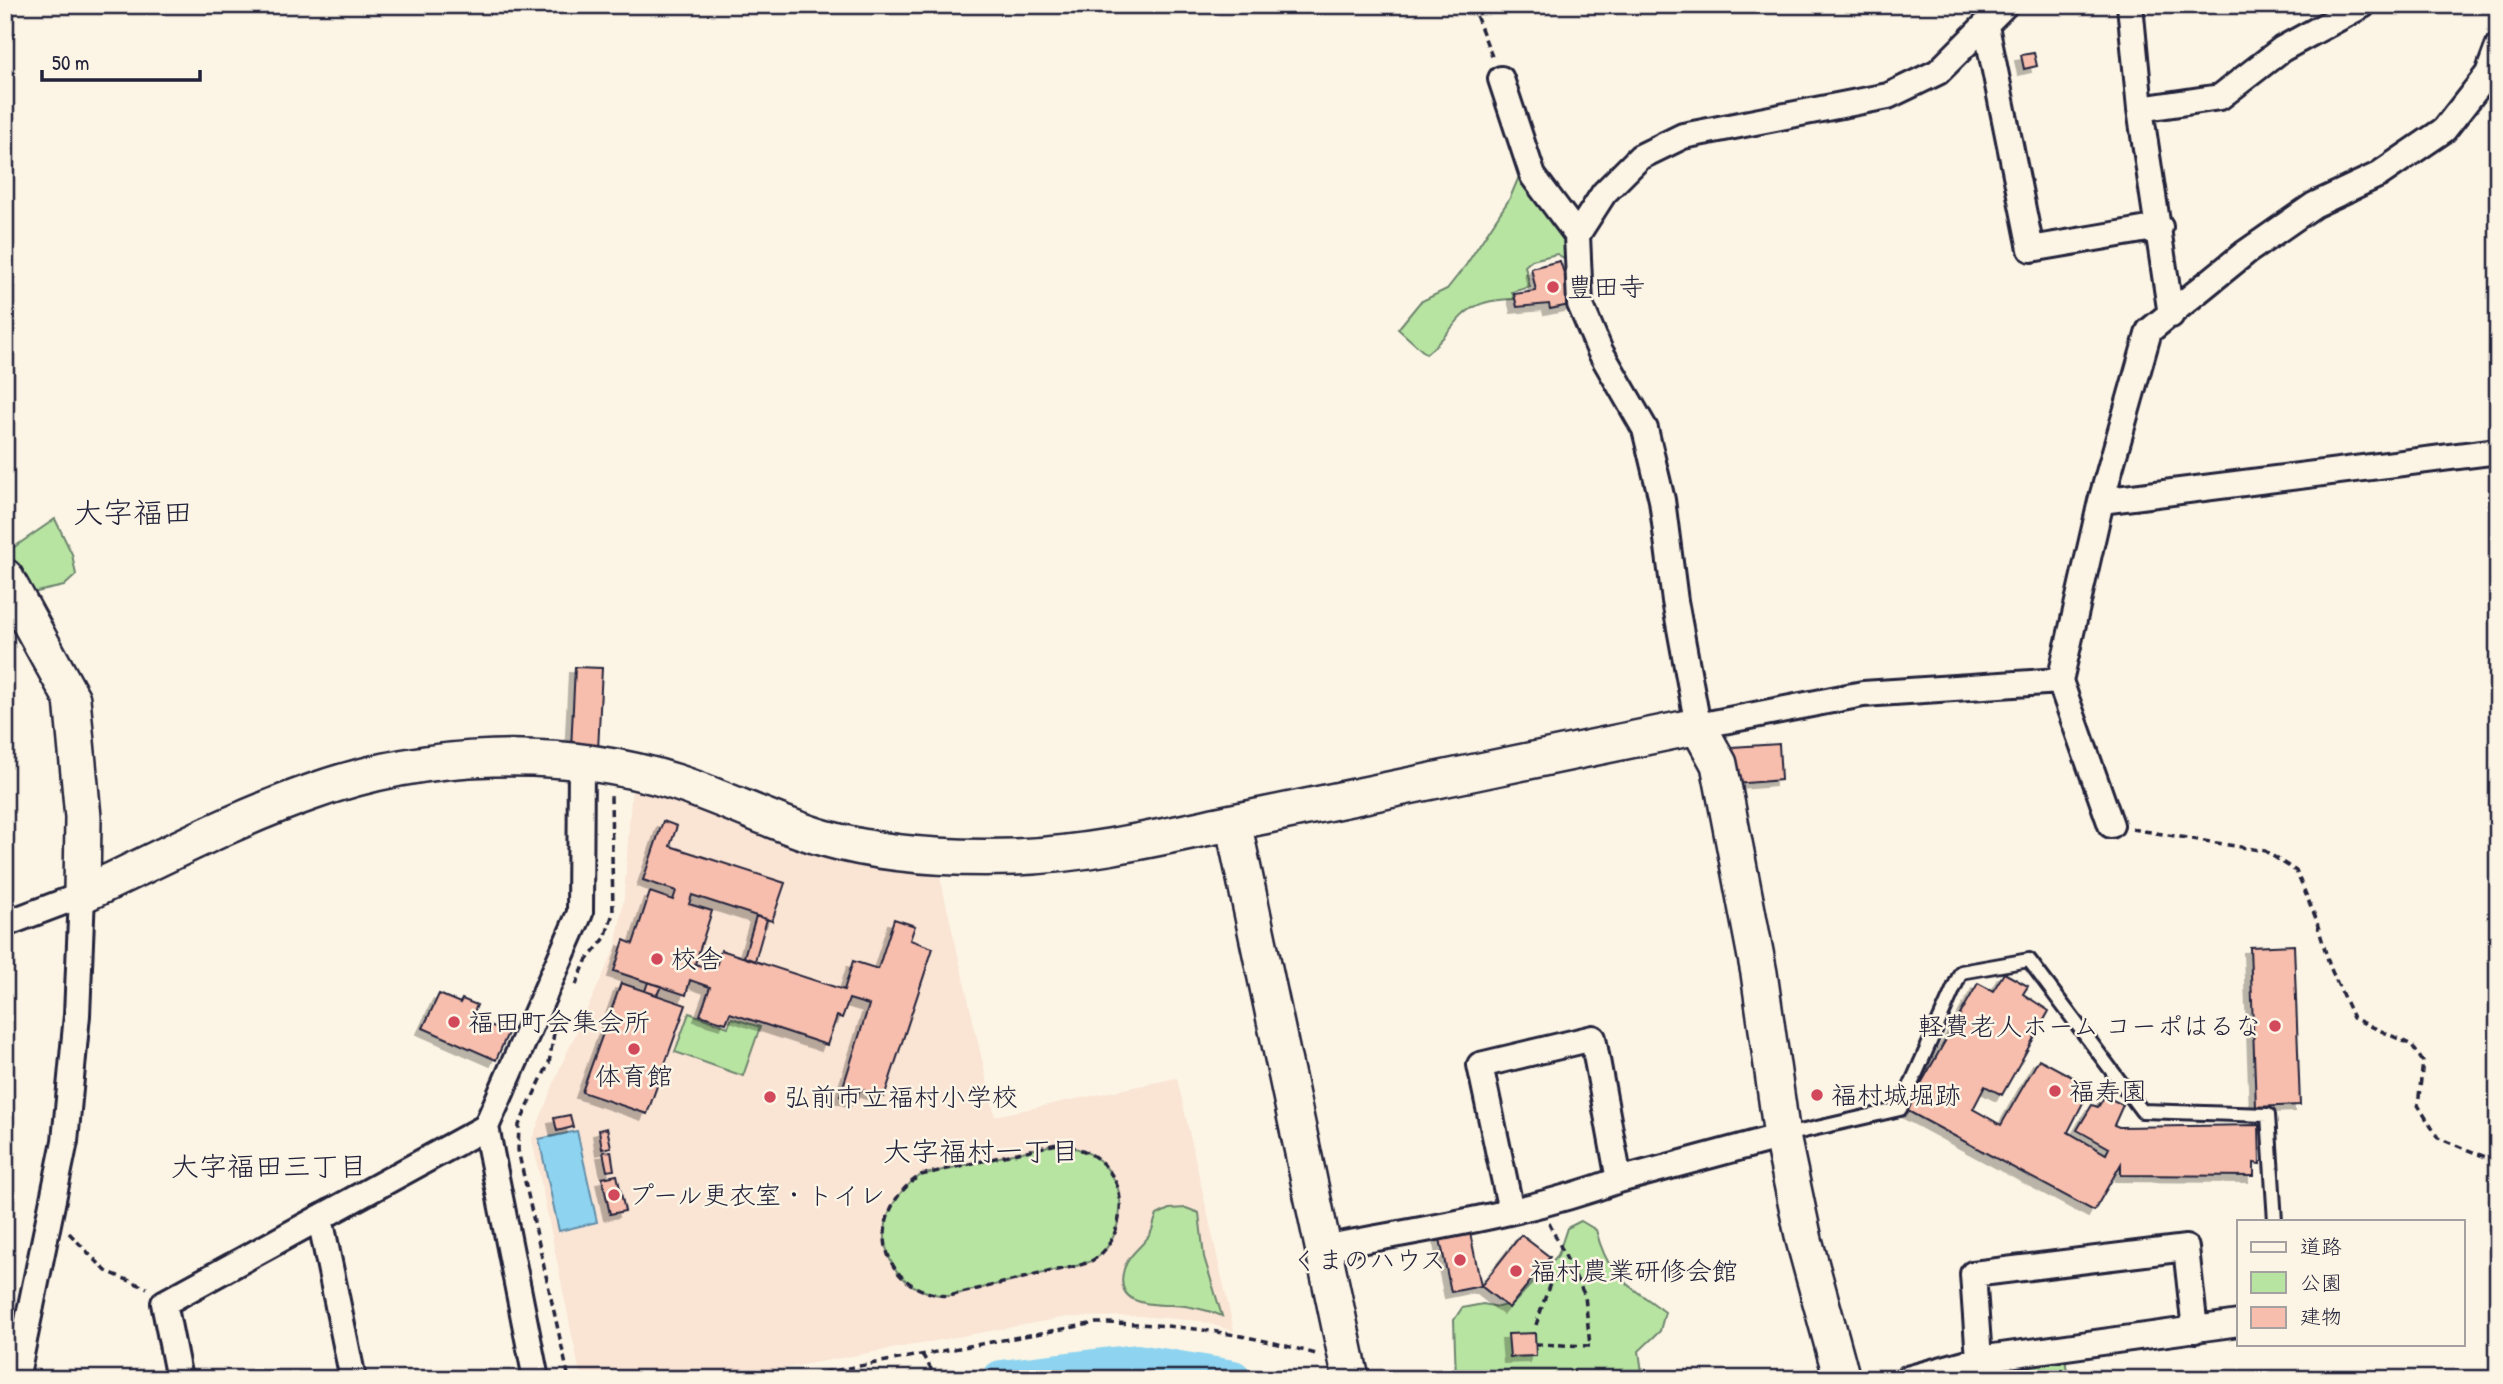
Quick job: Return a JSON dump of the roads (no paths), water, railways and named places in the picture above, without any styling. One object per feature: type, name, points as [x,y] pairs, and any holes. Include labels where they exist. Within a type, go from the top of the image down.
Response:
[{"type":"street","points":[[1577,235],[1604,193],[1640,157],[1683,136],[1888,96],[1938,72],[2005,5]]},
{"type":"street","points":[[2130,5],[2140,109],[2160,227],[2171,315]]},
{"type":"street","points":[[2140,109],[2220,97],[2282,49],[2363,5]]},
{"type":"street","points":[[1986,26],[2031,249],[2160,227]]},
{"type":"street","points":[[2111,825],[2060,681],[2101,501],[2149,331],[2245,253],[2314,205],[2378,175],[2444,130],[2488,74],[2498,47]]},
{"type":"street","points":[[1501,79],[1533,176],[1577,235],[1580,304],[1600,351],[1645,429],[1662,500],[1675,601],[1698,726],[1719,764],[1759,973],[1782,1136],[1804,1240],[1842,1379]]},
{"type":"street","points":[[2101,501],[2498,451]]},
{"type":"street","points":[[5,578],[72,699],[83,817],[77,1015],[65,1141],[16,1379]]},
{"type":"street","points":[[5,925],[82,895],[314,791],[397,768],[461,759],[581,763],[632,771],[676,783],[804,831],[888,852],[958,858],[1057,854],[1119,845],[1863,694],[2060,681]]},
{"type":"street","points":[[536,1379],[486,1127],[580,913],[581,763]]},
{"type":"street","points":[[1233,822],[1350,1372]]},
{"type":"street","points":[[1511,1211],[1480,1065],[1593,1038],[1619,1180]]},
{"type":"street","points":[[179,1379],[164,1303],[486,1127]]},
{"type":"street","points":[[1323,1248],[1565,1200],[1619,1180],[1782,1136]]},
{"type":"street","points":[[320,1218],[353,1379]]},
{"type":"street","points":[[1979,1359],[1973,1274],[2186,1248],[2195,1330]]},
{"type":"street","points":[[1907,1379],[1979,1359],[2237,1323]]},
{"type":"lane","points":[[1782,1136],[1900,1109],[1961,972],[2029,960],[2142,1111],[2268,1115],[2275,1220]]},
{"type":"water","points":[[577,1131],[597,1222],[559,1231],[539,1139]]},
{"type":"waterway","points":[[1001,1379],[1137,1363],[1233,1379]]},
{"type":"place","name":"豊田寺","points":[[1553,287]]},
{"type":"place","name":"校舎","points":[[657,959]]},
{"type":"place","name":"福田町会集会所","points":[[454,1022]]},
{"type":"place","name":"軽費老人ホーム コーポはるな","points":[[2275,1026]]},
{"type":"place","name":"体育館","points":[[634,1049]]},
{"type":"place","name":"福寿園","points":[[2055,1091]]},
{"type":"place","name":"福村城堀跡","points":[[1817,1095]]},
{"type":"place","name":"弘前市立福村小学校","points":[[770,1097]]},
{"type":"place","name":"プール更衣室・トイレ","points":[[614,1195]]},
{"type":"place","name":"くまのハウス","points":[[1460,1260]]},
{"type":"place","name":"福村農業研修会館","points":[[1516,1271]]},
{"type":"district","name":"大字福田","points":[[133,513]]},
{"type":"district","name":"大字福村一丁目","points":[[981,1151]]},
{"type":"district","name":"大字福田三丁目","points":[[269,1166]]}]
